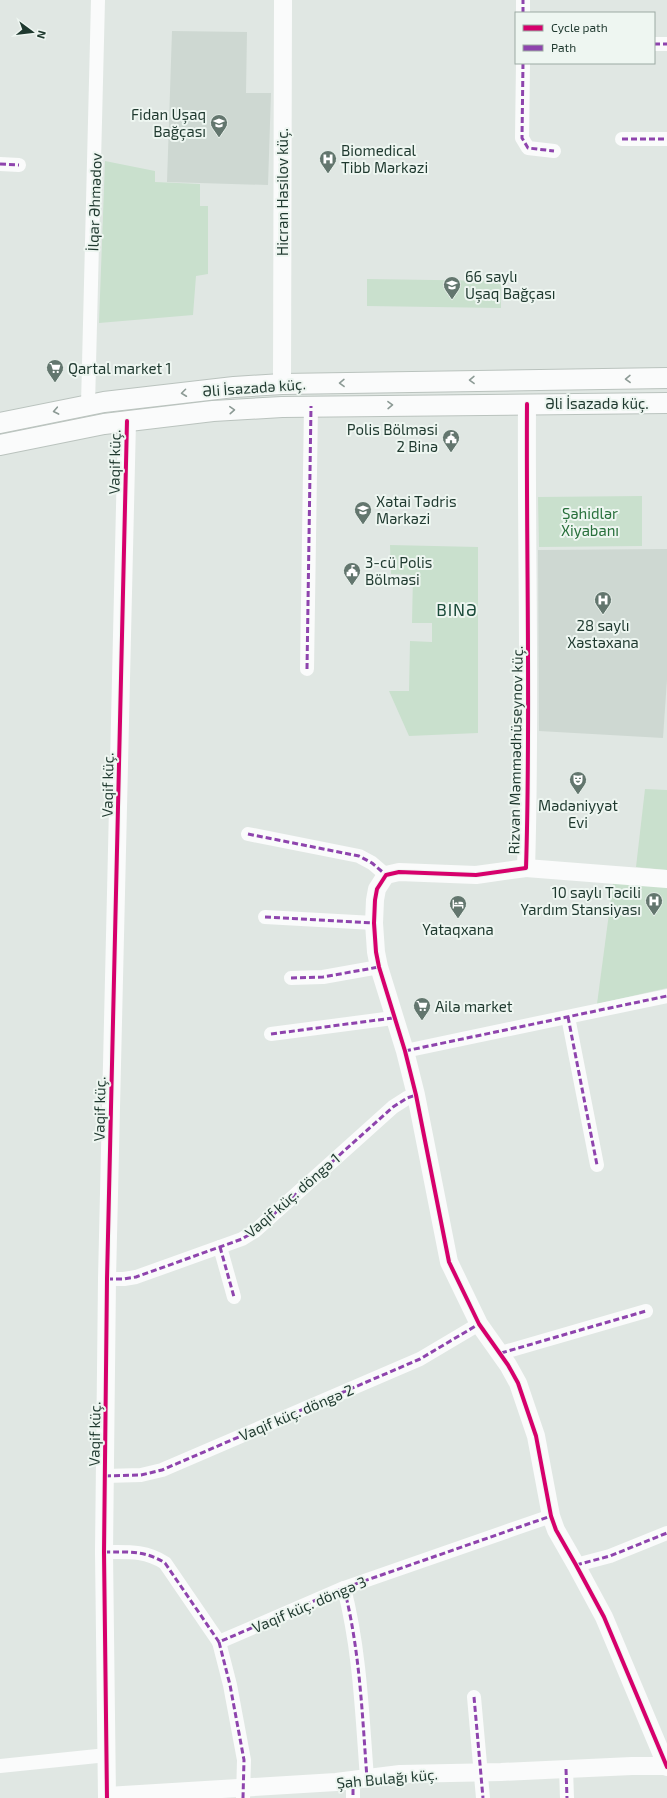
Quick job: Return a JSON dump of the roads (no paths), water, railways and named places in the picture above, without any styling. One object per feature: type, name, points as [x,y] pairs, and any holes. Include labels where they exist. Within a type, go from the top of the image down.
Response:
[{"type":"main road","name":"Əli İsazadə küç.","points":[[0,423],[88,405],[234,387],[282,384],[667,378]]},
{"type":"main road","points":[[518,404],[519,380]]},
{"type":"main road","points":[[282,384],[282,407]]},
{"type":"main road","name":"Əli İsazadə küç.","points":[[0,445],[88,427],[127,421],[213,412],[282,407],[667,403]]},
{"type":"street","name":"İlqar Əhmədov","points":[[88,405],[98,0]]},
{"type":"street","name":"Hicran Hasilov küç.","points":[[282,384],[283,0]]},
{"type":"street","points":[[523,0],[523,12]]},
{"type":"street","points":[[655,44],[667,44]]},
{"type":"street","points":[[523,64],[522,138],[528,148],[554,151]]},
{"type":"street","points":[[622,139],[667,139]]},
{"type":"street","points":[[0,164],[19,165]]},
{"type":"street","name":"Rizvan Məmmədhüseynov küç.","points":[[386,876],[399,872],[476,875],[526,868],[529,642],[518,404]]},
{"type":"street","points":[[307,669],[311,406]]},
{"type":"street","name":"Vaqif küç.","points":[[107,1797],[104,1552],[107,1280],[127,421]]},
{"type":"street","points":[[248,834],[359,856],[372,863],[386,876],[377,889],[374,900],[374,923],[379,967],[393,1018],[405,1051],[416,1095],[449,1262],[479,1324],[500,1353],[518,1384],[536,1436],[551,1516],[556,1530],[604,1617],[667,1766]]},
{"type":"street","points":[[526,868],[667,879]]},
{"type":"street","points":[[265,917],[374,923]]},
{"type":"street","points":[[291,978],[323,977],[379,967]]},
{"type":"street","points":[[405,1051],[667,996]]},
{"type":"street","points":[[568,1017],[597,1165]]},
{"type":"street","points":[[271,1034],[393,1018]]},
{"type":"street","name":"Vaqif küç. döngə 1","points":[[107,1280],[136,1277],[242,1239],[255,1231],[393,1107],[407,1098],[416,1095]]},
{"type":"street","points":[[220,1247],[234,1297]]},
{"type":"street","points":[[500,1353],[646,1311]]},
{"type":"street","name":"Vaqif küç. döngə 2","points":[[105,1476],[141,1475],[162,1470],[420,1359],[479,1324]]},
{"type":"street","name":"Vaqif küç. döngə 3","points":[[219,1642],[344,1588],[551,1516]]},
{"type":"street","points":[[576,1565],[610,1556],[667,1533]]},
{"type":"street","points":[[104,1552],[143,1553],[153,1555],[165,1563],[219,1642],[230,1685],[244,1760],[243,1793]]},
{"type":"street","points":[[344,1588],[353,1620],[357,1650],[360,1779],[353,1798]]},
{"type":"street","points":[[474,1697],[483,1798]]},
{"type":"street","points":[[0,1766],[107,1755]]},
{"type":"street","name":"Şah Bulağı küç.","points":[[107,1797],[243,1793],[400,1774],[481,1773],[632,1766],[667,1766]]},
{"type":"street","points":[[566,1769],[567,1798]]},
{"type":"place","name":"Fidan Uşaq Bağçası","points":[[219,138]]},
{"type":"place","name":"Biomedical Tibb Mərkəzi","points":[[328,174]]},
{"type":"place","name":"66 saylı Uşaq Bağçası","points":[[452,300]]},
{"type":"place","name":"Qartal market 1","points":[[55,383]]},
{"type":"place","name":"Polis Bölməsi 2 Binə","points":[[451,453]]},
{"type":"place","name":"Xətai Tədris Mərkəzi","points":[[363,525]]},
{"type":"place","name":"3-cü Polis Bölməsi","points":[[352,586]]},
{"type":"place","name":"28 saylı Xəstəxana","points":[[603,615]]},
{"type":"place","name":"Mədəniyyət Evi","points":[[578,795]]},
{"type":"place","name":"10 saylı Təcili Yardım Stansiyası","points":[[654,916]]},
{"type":"place","name":"Yataqxana","points":[[458,919]]},
{"type":"place","name":"Ailә market","points":[[422,1021]]},
{"type":"district","name":"BINƏ","points":[[457,609]]},
{"type":"park label","name":"Şəhidlər Xiyabanı","points":[[590,522]]}]
